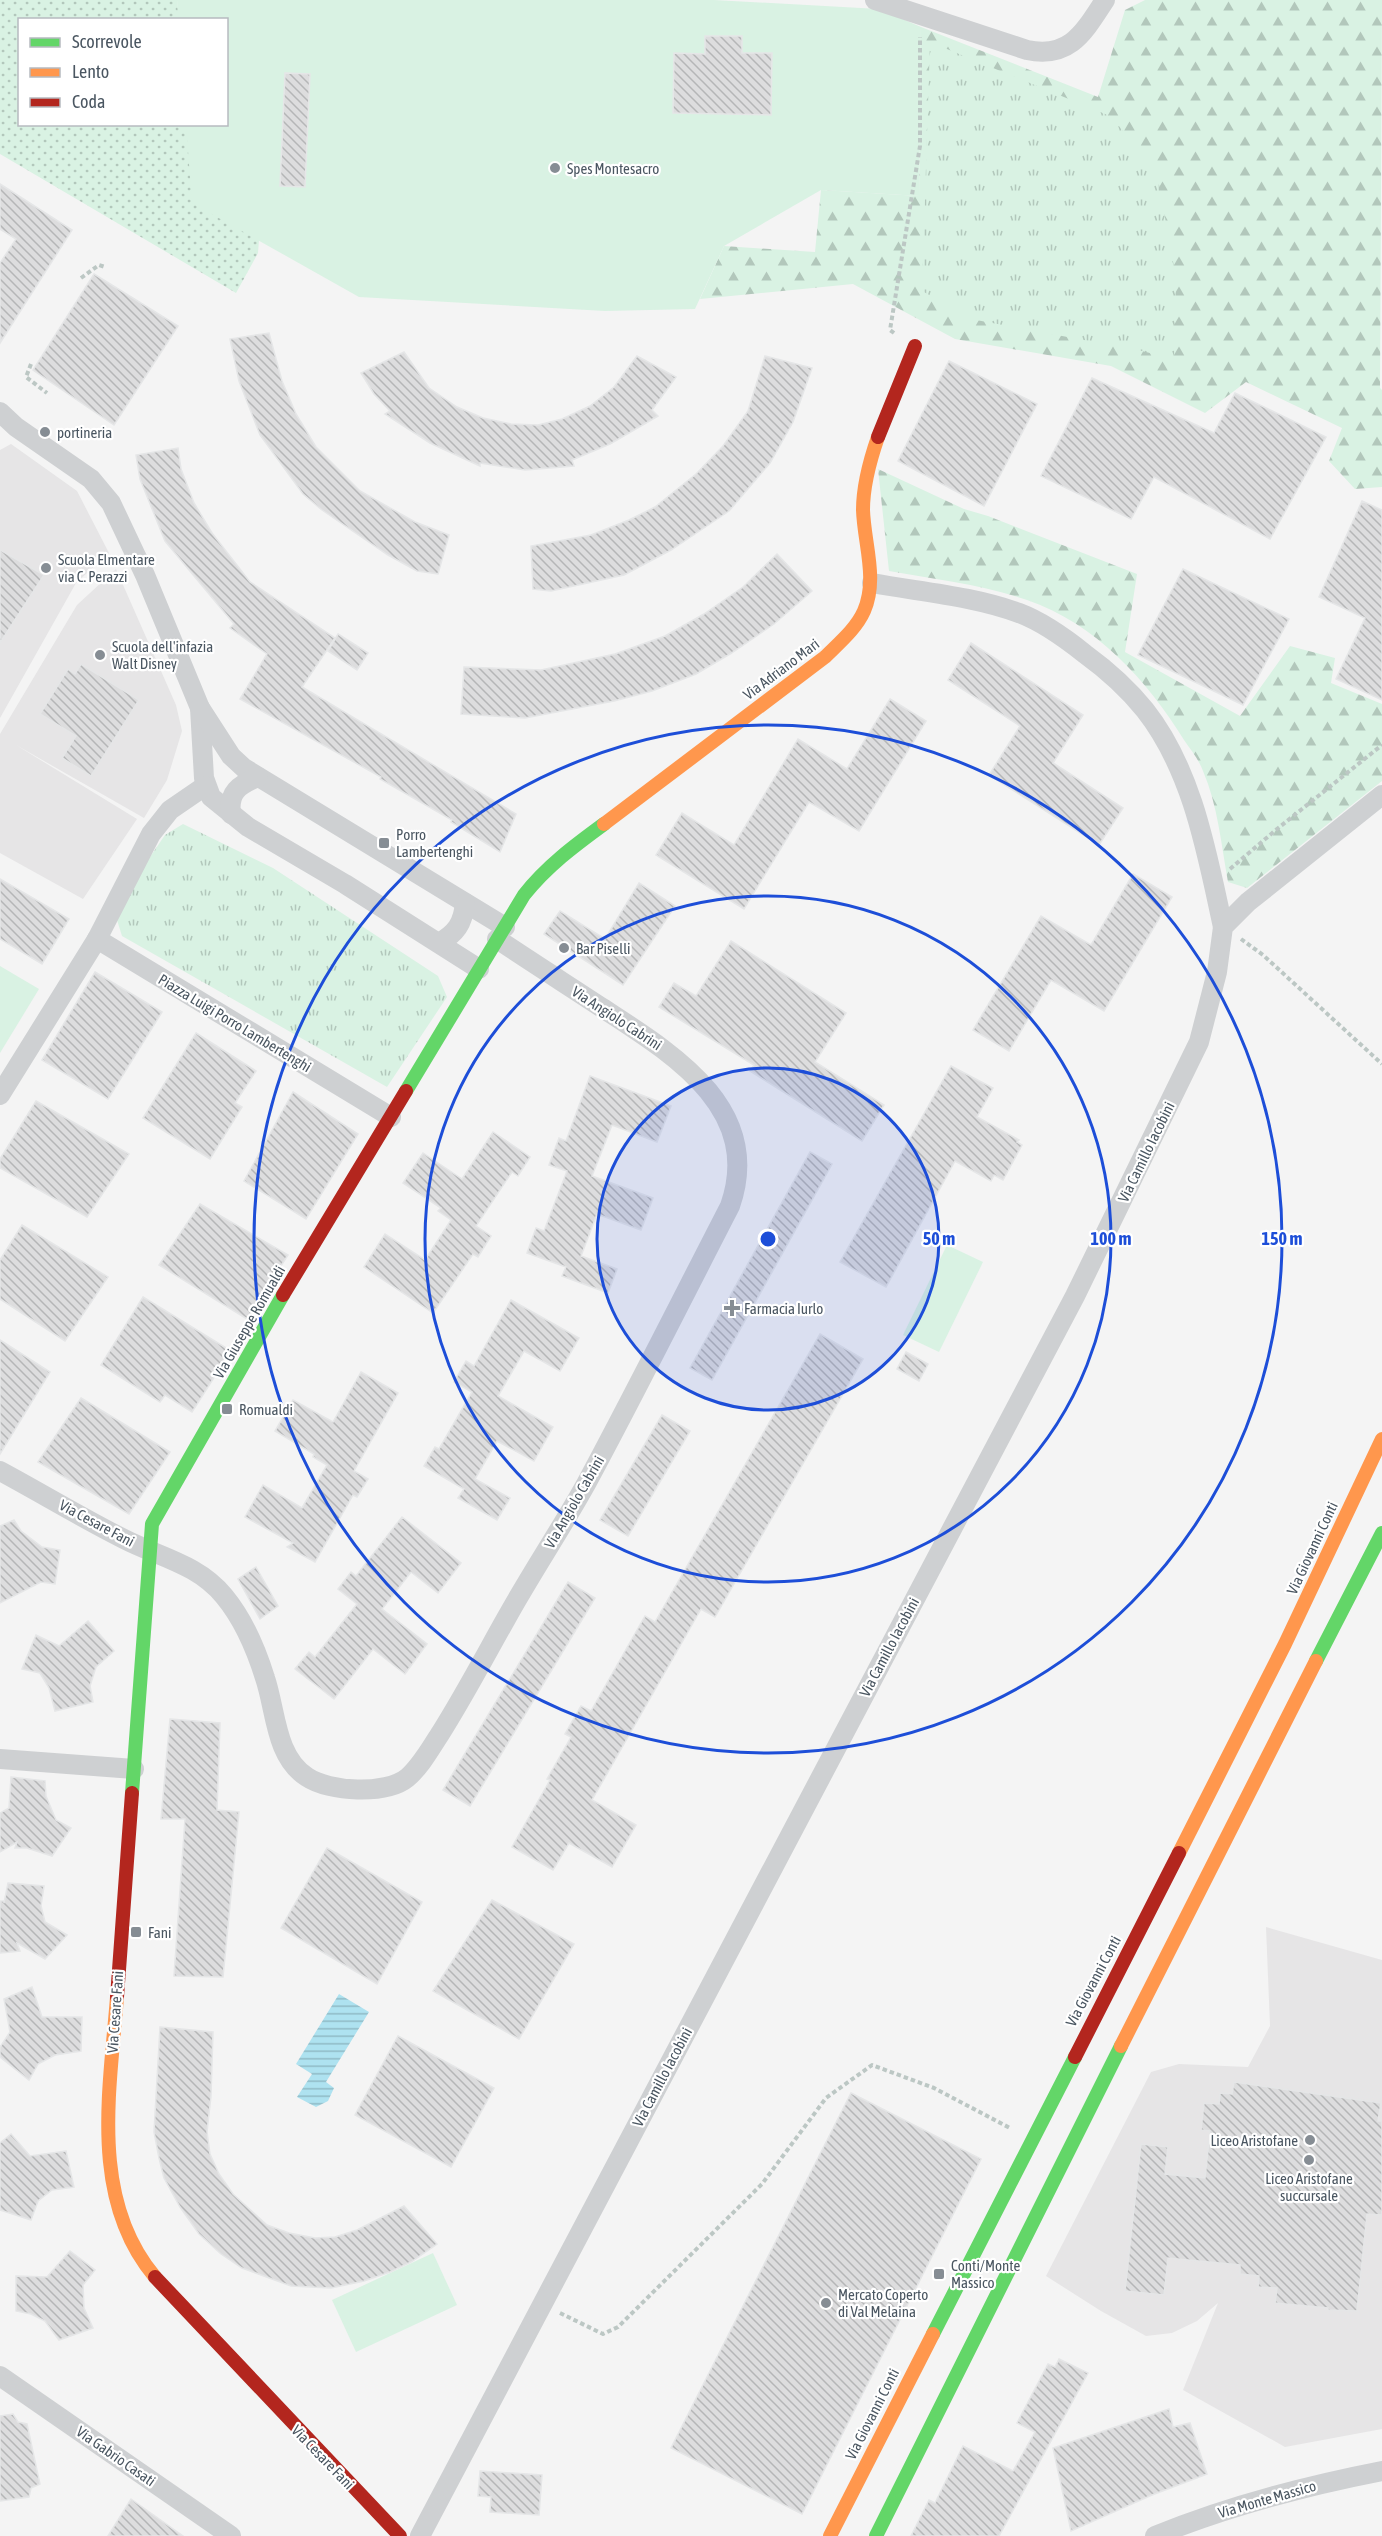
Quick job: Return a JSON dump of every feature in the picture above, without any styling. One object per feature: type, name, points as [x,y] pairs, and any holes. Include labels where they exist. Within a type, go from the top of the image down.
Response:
[{"type":"street","points":[[875,0],[1027,50],[1042,52],[1064,47],[1077,40],[1105,0]]},
{"type":"street","name":"Via Adriano Mari","points":[[501,933],[532,884],[562,855],[842,642],[864,611],[872,584],[863,510],[865,482],[880,432],[915,346]]},
{"type":"street","points":[[0,412],[8,432],[91,479],[105,495],[127,534],[200,708],[231,756],[258,777],[465,903],[501,933],[391,1117]]},
{"type":"street","name":"Via Camillo Iacobini","points":[[420,2536],[1095,1255],[1199,1042],[1217,972],[1223,927],[1214,883],[1192,803],[1166,743],[1146,711],[1108,672],[1064,638],[1018,613],[969,600],[872,584]]},
{"type":"street","points":[[200,708],[205,786],[211,797],[231,814],[479,969]]},
{"type":"street","points":[[231,814],[230,796],[233,791],[258,777]]},
{"type":"street","points":[[0,1095],[97,939],[157,826],[170,810],[205,786]]},
{"type":"street","points":[[1223,927],[1248,902],[1382,795]]},
{"type":"street","points":[[439,943],[456,932],[461,923],[465,903]]},
{"type":"street","name":"Via Angiolo Cabrini","points":[[149,1550],[182,1563],[201,1574],[218,1589],[237,1613],[249,1635],[266,1679],[286,1753],[298,1771],[320,1784],[333,1787],[382,1788],[402,1782],[424,1759],[585,1487],[730,1206],[737,1178],[736,1150],[730,1127],[716,1100],[679,1060],[501,933]]},
{"type":"street","name":"Piazza Luigi Porro Lambertenghi","points":[[97,939],[391,1117]]},
{"type":"street","name":"Via Giuseppe Romualdi","points":[[149,1550],[153,1524],[164,1500],[391,1117]]},
{"type":"street","name":"Via Giovanni Conti","points":[[830,2536],[1285,1644],[1382,1439]]},
{"type":"street","name":"Via Cesare Fani","points":[[0,1471],[126,1540],[149,1550],[110,2087],[111,2162],[120,2219],[140,2258],[161,2284],[400,2536]]},
{"type":"street","points":[[876,2536],[1186,1917],[1382,1533]]},
{"type":"street","points":[[0,1759],[134,1768]]},
{"type":"street","name":"Via Gabrio Casati","points":[[0,2376],[231,2536]]},
{"type":"street","name":"Via Monte Massico","points":[[1155,2536],[1249,2503],[1306,2487],[1382,2471]]},
{"type":"path","points":[[915,346],[890,330],[920,146],[920,15]]},
{"type":"path","points":[[81,278],[99,265],[105,267]]},
{"type":"path","points":[[31,364],[26,377],[46,393]]},
{"type":"path","points":[[1214,883],[1277,829],[1382,746]]},
{"type":"path","points":[[1223,927],[1263,955],[1382,1064]]},
{"type":"path","points":[[543,2306],[603,2334],[618,2327],[762,2184],[826,2098],[872,2065],[934,2088],[1031,2140]]},
{"type":"shaded area","name":"Scuola Elmentare via C. Perazzi","points":[[11,444],[77,491],[109,553],[76,583],[0,718],[0,450]]},
{"type":"shaded area","name":"Scuola dell'infazia Walt Disney","points":[[116,569],[176,705],[182,731],[167,780],[144,818],[16,745],[137,819],[83,899],[0,853],[0,734],[77,605]]},
{"type":"shaded area","name":"Liceo Aristofane","points":[[1266,1927],[1382,1960],[1382,2429],[1285,2447],[1183,2390],[1218,2303],[1197,2321],[1172,2333],[1146,2336],[1046,2276],[1151,2072],[1179,2064],[1248,2067],[1270,2026]]},
{"type":"green space","points":[[0,0],[177,0],[179,18],[18,18],[18,126],[187,126],[193,202],[259,240],[258,253],[236,293],[0,154]]},
{"type":"green space","name":"Spes Montesacro","points":[[177,0],[714,0],[879,9],[921,27],[919,196],[821,190],[724,246],[695,309],[605,311],[359,297],[192,203],[186,126],[228,126],[228,18],[178,18]]},
{"type":"green space","points":[[1145,0],[1382,0],[1380,388],[1382,390],[1382,487],[1355,489],[1329,461],[1342,428],[1246,382],[1205,413],[1111,366],[955,339],[853,284],[700,299],[724,246],[815,252],[821,190],[919,196],[921,27],[1098,97],[1125,10]]},
{"type":"green space","points":[[930,42],[1110,116],[1156,168],[1176,278],[1174,359],[1138,350],[976,320],[922,291]]},
{"type":"green space","points":[[878,469],[964,509],[988,516],[1137,574],[1125,652],[1240,716],[1290,646],[1335,658],[1331,683],[1382,704],[1382,781],[1247,888],[1228,882],[1216,811],[1208,784],[1195,755],[1154,696],[1118,656],[1075,623],[1052,610],[993,590],[889,571]]},
{"type":"green space","points":[[183,824],[273,868],[438,976],[447,997],[387,1087],[122,936],[117,920],[137,876],[165,835]]},
{"type":"green space","points":[[0,966],[39,989],[0,1053]]},
{"type":"green space","points":[[947,1245],[983,1262],[939,1352],[903,1335]]},
{"type":"green space","points":[[433,2253],[457,2305],[356,2352],[332,2300]]},
{"type":"water","points":[[339,1994],[369,2012],[326,2082],[334,2088],[328,2101],[316,2107],[297,2097],[312,2074],[296,2064]]},
{"type":"building","points":[[705,36],[742,36],[742,53],[772,53],[771,115],[673,113],[674,53],[705,54]]},
{"type":"building","points":[[285,73],[310,74],[305,187],[280,186]]},
{"type":"building","points":[[0,184],[72,230],[0,343],[0,263],[16,239],[0,229]]},
{"type":"building","points":[[94,274],[178,326],[114,425],[33,370]]},
{"type":"building","points":[[269,333],[282,381],[296,414],[316,447],[360,491],[415,522],[449,535],[438,574],[417,571],[388,555],[322,510],[303,494],[260,435],[239,381],[230,339]]},
{"type":"building","points":[[404,352],[429,388],[457,407],[483,418],[511,424],[538,425],[562,419],[590,406],[614,387],[637,356],[676,377],[652,410],[658,416],[610,444],[572,460],[574,466],[525,470],[480,463],[480,466],[430,443],[385,414],[390,411],[374,394],[361,373]]},
{"type":"building","points":[[765,356],[812,368],[793,422],[770,463],[729,511],[671,550],[624,575],[551,591],[533,589],[531,546],[591,535],[629,520],[655,507],[696,474],[723,446],[748,411]]},
{"type":"building","points":[[949,361],[1037,404],[984,506],[898,461]]},
{"type":"building","points":[[1092,378],[1214,433],[1235,393],[1326,437],[1270,539],[1154,477],[1131,519],[1041,476]]},
{"type":"building","points":[[178,448],[181,469],[194,503],[212,533],[250,582],[335,638],[302,687],[516,814],[500,852],[451,822],[452,820],[380,779],[381,777],[240,699],[267,654],[230,628],[234,624],[165,541],[140,479],[136,455]]},
{"type":"building","points":[[1362,501],[1382,510],[1382,700],[1336,679],[1365,618],[1319,597]]},
{"type":"building","points":[[0,550],[44,575],[0,643]]},
{"type":"building","points":[[777,554],[812,591],[774,624],[696,674],[652,691],[614,701],[525,718],[461,714],[464,667],[541,670],[615,654],[665,636],[704,614],[743,587]]},
{"type":"building","points":[[1183,569],[1289,619],[1243,705],[1138,655]]},
{"type":"building","points":[[338,634],[368,653],[357,670],[328,651]]},
{"type":"building","points":[[971,643],[1083,715],[1053,763],[1123,808],[1099,845],[989,775],[1020,726],[948,680]]},
{"type":"building","points":[[81,664],[139,700],[91,776],[62,758],[76,736],[40,714],[68,669],[75,674]]},
{"type":"building","points":[[890,699],[926,721],[859,831],[809,802],[744,909],[656,855],[682,813],[734,845],[798,739],[847,769]]},
{"type":"building","points":[[1133,874],[1172,897],[1104,1011],[1051,980],[1009,1051],[973,1030],[1041,916],[1091,945]]},
{"type":"building","points":[[0,879],[69,919],[42,964],[0,939]]},
{"type":"building","points":[[639,883],[675,906],[623,985],[544,934],[560,911],[605,939]]},
{"type":"building","points":[[731,941],[846,1013],[815,1062],[884,1105],[862,1141],[750,1071],[754,1065],[659,1007],[674,983],[696,996]]},
{"type":"building","points":[[95,972],[162,1012],[108,1099],[42,1060]]},
{"type":"building","points":[[196,1033],[256,1071],[235,1103],[242,1107],[210,1159],[143,1118]]},
{"type":"building","points":[[951,1066],[993,1088],[977,1117],[1019,1140],[1017,1142],[1022,1145],[1003,1180],[994,1175],[991,1181],[955,1161],[886,1287],[840,1262]]},
{"type":"building","points":[[590,1076],[671,1106],[657,1142],[612,1125],[592,1176],[653,1198],[641,1230],[597,1214],[581,1256],[617,1269],[608,1293],[562,1276],[566,1267],[527,1253],[536,1228],[544,1231],[567,1171],[549,1165],[559,1138],[566,1141]]},
{"type":"building","points":[[293,1092],[358,1134],[306,1219],[244,1181]]},
{"type":"building","points":[[36,1101],[129,1154],[87,1217],[0,1168],[0,1159]]},
{"type":"building","points":[[493,1132],[530,1157],[518,1176],[512,1172],[476,1226],[491,1236],[478,1257],[473,1254],[433,1313],[364,1267],[385,1234],[425,1260],[451,1220],[438,1211],[441,1208],[403,1183],[423,1153],[462,1179]]},
{"type":"building","points":[[810,1152],[832,1164],[712,1380],[690,1368]]},
{"type":"building","points":[[200,1204],[288,1255],[247,1319],[159,1265]]},
{"type":"building","points":[[22,1225],[108,1277],[65,1341],[0,1299],[0,1260]]},
{"type":"building","points":[[143,1297],[231,1351],[192,1412],[165,1395],[160,1402],[101,1365]]},
{"type":"building","points":[[511,1300],[579,1338],[560,1371],[524,1351],[498,1396],[553,1427],[534,1461],[497,1441],[475,1479],[510,1498],[497,1520],[458,1498],[464,1489],[424,1466],[435,1447],[439,1449],[472,1392],[454,1382],[466,1361],[474,1366]]},
{"type":"building","points":[[820,1334],[863,1359],[715,1617],[701,1609],[592,1800],[636,1825],[612,1867],[569,1843],[553,1870],[512,1847],[550,1780],[547,1779],[571,1737],[565,1734],[581,1706],[591,1711],[645,1616],[655,1622]]},
{"type":"building","points":[[0,1340],[50,1372],[0,1454]]},
{"type":"building","points":[[906,1352],[928,1364],[919,1381],[897,1369]]},
{"type":"building","points":[[361,1372],[398,1393],[354,1471],[368,1479],[357,1497],[353,1495],[315,1562],[287,1547],[293,1543],[245,1517],[263,1485],[302,1508],[327,1465],[313,1457],[314,1454],[275,1431],[293,1400],[333,1422]]},
{"type":"building","points":[[81,1398],[170,1452],[129,1514],[38,1462]]},
{"type":"building","points":[[662,1415],[690,1431],[628,1536],[600,1520]]},
{"type":"building","points":[[402,1517],[461,1563],[438,1593],[411,1572],[382,1609],[427,1644],[405,1674],[373,1649],[334,1699],[295,1669],[309,1652],[315,1657],[357,1604],[338,1589],[351,1572],[356,1576]]},
{"type":"building","points":[[14,1520],[21,1531],[42,1547],[60,1550],[55,1584],[41,1582],[0,1603],[0,1526]]},
{"type":"building","points":[[256,1567],[278,1606],[260,1619],[238,1579]]},
{"type":"building","points":[[568,1582],[595,1598],[470,1806],[443,1790]]},
{"type":"building","points":[[88,1621],[114,1651],[96,1667],[90,1686],[93,1702],[55,1711],[49,1688],[40,1673],[22,1669],[36,1635],[59,1646]]},
{"type":"building","points":[[170,1719],[220,1723],[217,1810],[239,1812],[223,1977],[174,1976],[185,1819],[161,1819]]},
{"type":"building","points":[[11,1777],[45,1781],[46,1796],[56,1820],[71,1828],[52,1856],[27,1848],[15,1848],[17,1842],[0,1852],[0,1813],[9,1808]]},
{"type":"building","points":[[327,1848],[422,1902],[377,1984],[281,1928]]},
{"type":"building","points":[[8,1883],[44,1886],[41,1906],[45,1922],[67,1935],[45,1959],[17,1943],[20,1951],[0,1953],[0,1901],[4,1903]]},
{"type":"building","points":[[492,1900],[574,1944],[519,2039],[433,1991]]},
{"type":"building","points":[[32,1987],[42,2017],[82,2017],[81,2051],[55,2055],[38,2064],[29,2080],[0,2057],[0,2047],[10,2032],[4,1999]]},
{"type":"building","points":[[160,2027],[213,2032],[211,2096],[207,2132],[210,2154],[219,2174],[233,2194],[267,2225],[289,2233],[315,2238],[335,2237],[357,2230],[404,2206],[437,2244],[411,2262],[390,2272],[364,2281],[331,2288],[291,2286],[242,2268],[221,2254],[199,2234],[180,2207],[164,2178],[154,2132]]},
{"type":"building","points":[[398,2036],[494,2088],[451,2167],[355,2115]]},
{"type":"building","name":"Liceo Aristofane succursale","points":[[1234,2082],[1381,2103],[1378,2121],[1382,2121],[1382,2215],[1367,2214],[1357,2311],[1328,2310],[1328,2308],[1275,2303],[1277,2288],[1258,2287],[1259,2276],[1240,2274],[1240,2265],[1168,2258],[1164,2295],[1125,2291],[1141,2144],[1168,2147],[1165,2174],[1205,2178],[1210,2131],[1201,2130],[1204,2103],[1219,2104],[1220,2093],[1232,2094]]},
{"type":"building","name":"Mercato Coperto di Val Melaina","points":[[851,2093],[981,2159],[802,2514],[671,2448]]},
{"type":"building","points":[[11,2134],[30,2156],[66,2151],[74,2187],[52,2190],[38,2201],[31,2220],[0,2210],[0,2143]]},
{"type":"building","points":[[70,2251],[95,2270],[83,2285],[84,2308],[93,2328],[59,2340],[45,2321],[31,2314],[16,2311],[16,2276],[47,2277]]},
{"type":"building","points":[[1059,2359],[1088,2373],[999,2536],[911,2536],[929,2500],[935,2503],[963,2446],[1013,2471],[1035,2432],[1017,2423],[1048,2364],[1055,2367]]},
{"type":"building","points":[[1169,2409],[1173,2427],[1190,2423],[1207,2474],[1152,2495],[1071,2531],[1053,2448]]},
{"type":"building","points":[[13,2414],[18,2422],[27,2424],[40,2484],[31,2488],[29,2497],[0,2501],[0,2416]]},
{"type":"building","points":[[480,2471],[542,2475],[539,2515],[490,2512],[491,2497],[478,2496]]},
{"type":"building","points":[[131,2499],[183,2536],[108,2536]]},
{"type":"traffic: fast","points":[[406,1091],[524,895],[572,848],[604,824]]},
{"type":"traffic: fast","points":[[132,1793],[152,1524],[283,1295]]},
{"type":"traffic: fast","points":[[1316,1661],[1382,1533]]},
{"type":"traffic: fast","points":[[876,2536],[1121,2046]]},
{"type":"traffic: fast","points":[[933,2334],[1075,2057]]},
{"type":"traffic: slow","points":[[604,824],[825,657],[856,624],[864,611],[870,586],[863,501],[878,437]]},
{"type":"traffic: slow","points":[[1179,1853],[1285,1644],[1382,1439]]},
{"type":"traffic: slow","points":[[1121,2046],[1316,1661]]},
{"type":"traffic: slow","points":[[117,1997],[109,2106],[112,2179],[120,2213],[134,2246],[155,2277]]},
{"type":"traffic: slow","points":[[830,2536],[933,2334]]},
{"type":"traffic: jam","points":[[878,437],[915,346]]},
{"type":"traffic: jam","points":[[283,1295],[406,1091]]},
{"type":"traffic: jam","points":[[117,1997],[132,1793]]},
{"type":"traffic: jam","points":[[1075,2057],[1179,1853]]},
{"type":"traffic: jam","points":[[155,2277],[400,2536]]},
{"type":"place","name":"Spes Montesacro","points":[[555,168]]},
{"type":"place","name":"portineria","points":[[45,432]]},
{"type":"place","name":"Scuola Elmentare via C. Perazzi","points":[[46,568]]},
{"type":"place","name":"Scuola dell'infazia Walt Disney","points":[[100,655]]},
{"type":"place","name":"Porro Lambertenghi","points":[[384,843]]},
{"type":"place","name":"Bar Piselli","points":[[564,948]]},
{"type":"place","name":"Farmacia Iurlo","points":[[732,1308]]},
{"type":"place","name":"Romualdi","points":[[227,1409]]},
{"type":"place","name":"Fani","points":[[136,1932]]},
{"type":"place","name":"Liceo Aristofane","points":[[1310,2140]]},
{"type":"place","name":"Liceo Aristofane succursale","points":[[1309,2160]]},
{"type":"place","name":"Conti/Monte Massico","points":[[939,2274]]},
{"type":"place","name":"Mercato Coperto di Val Melaina","points":[[826,2303]]}]
